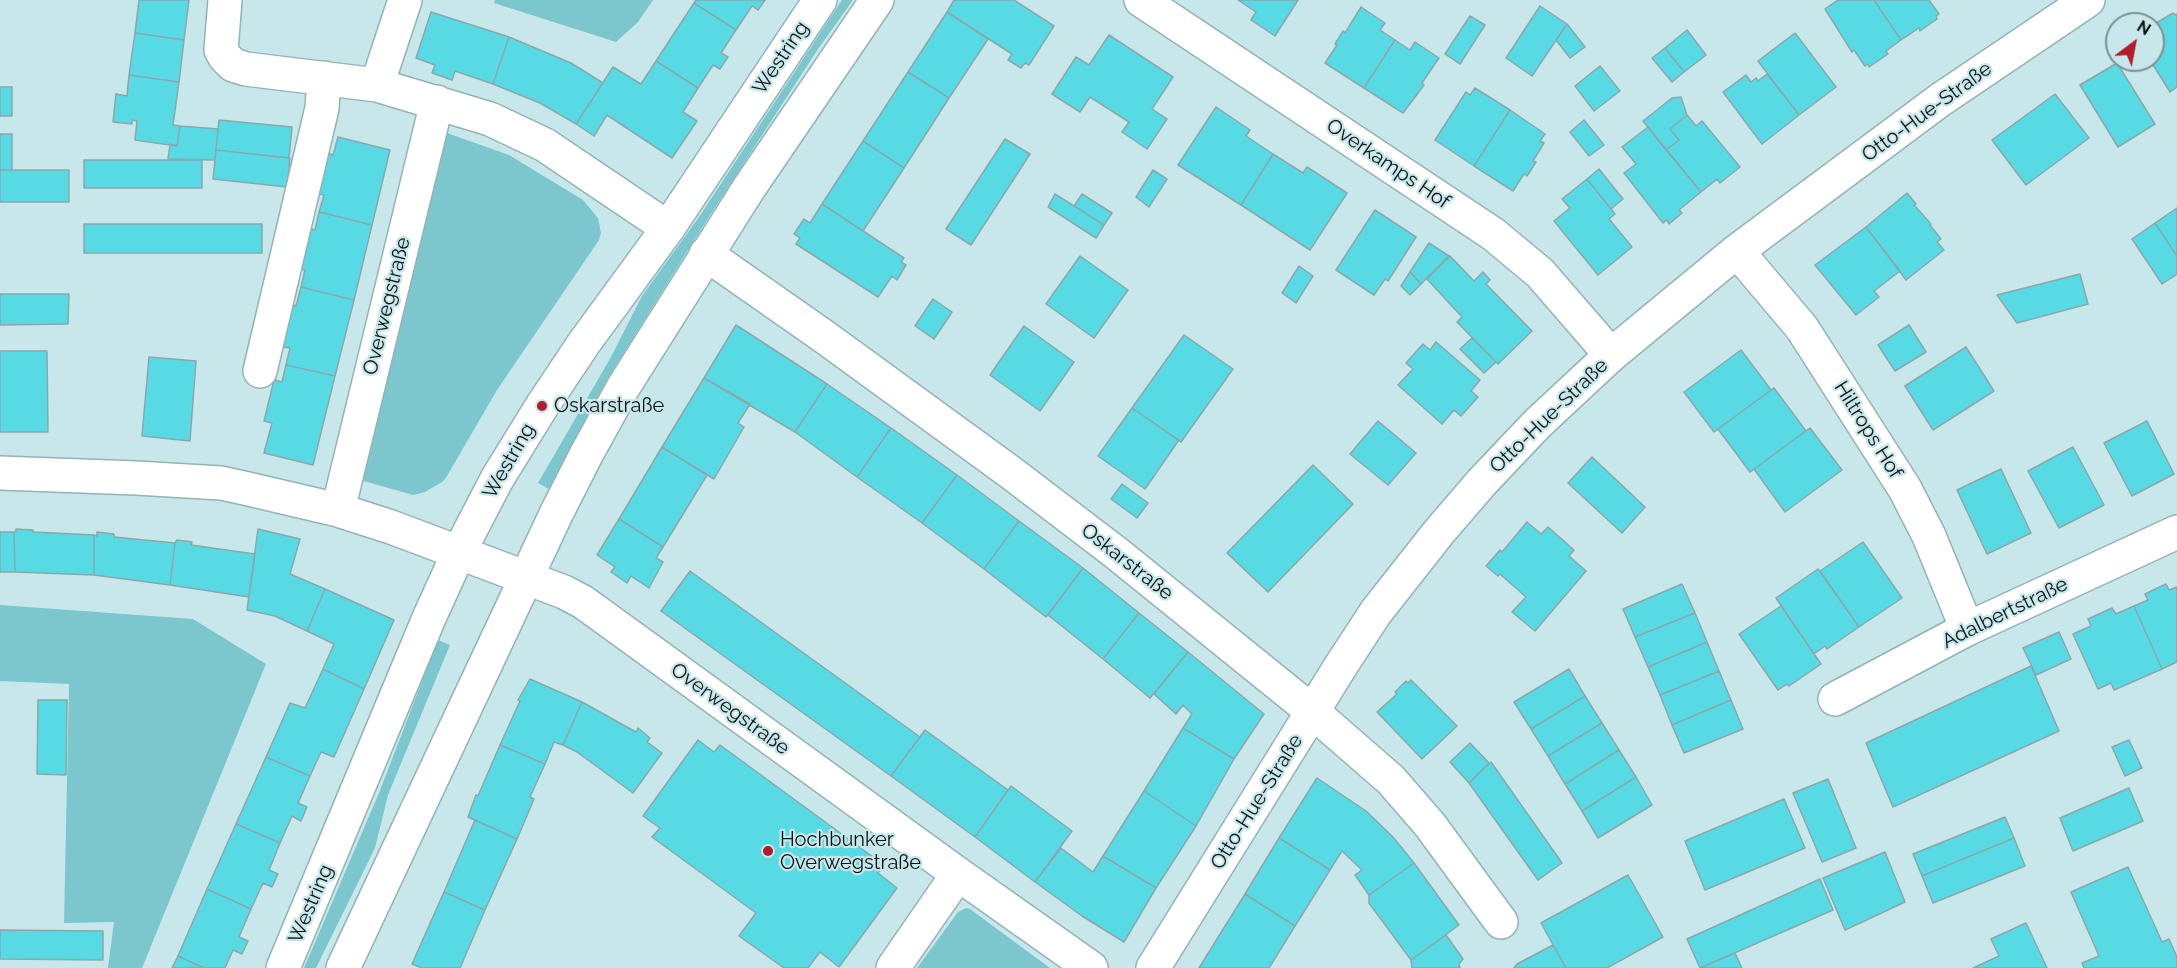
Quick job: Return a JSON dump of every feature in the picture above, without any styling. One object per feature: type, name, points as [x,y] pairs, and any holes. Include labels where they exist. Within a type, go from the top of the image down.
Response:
[{"type":"street","points":[[225,0],[221,50],[233,64],[246,69],[377,85],[490,119],[545,145],[668,228]]},
{"type":"street","points":[[377,85],[405,0]]},
{"type":"street","name":"Westring","points":[[283,968],[429,618],[459,552],[497,479],[584,343],[668,228],[820,0]]},
{"type":"street","points":[[343,968],[557,512],[608,415],[748,188],[877,0]]},
{"type":"street","name":"Overkamps Hof","points":[[1141,0],[1493,234],[1540,273],[1611,355]]},
{"type":"street","name":"Otto-Hue-Straße","points":[[1153,968],[1376,612],[1439,532],[1537,424],[1611,355],[1737,251],[1940,100],[2088,0]]},
{"type":"street","points":[[260,371],[322,108],[324,78]]},
{"type":"street","name":"Overwegstraße","points":[[338,510],[437,102]]},
{"type":"street","name":"Hiltrops Hof","points":[[1737,251],[1802,328],[1905,489],[1929,536],[1967,629]]},
{"type":"street","name":"Oskarstraße","points":[[706,254],[1020,479],[1115,552],[1313,712],[1391,780],[1430,825],[1501,922]]},
{"type":"street","name":"Overwegstraße","points":[[0,473],[63,474],[221,483],[338,510],[400,530],[583,602],[1091,968]]},
{"type":"street","name":"Adalbertstraße","points":[[1835,699],[1967,629],[2177,532]]},
{"type":"street","points":[[893,968],[958,874]]},
{"type":"shaded area","points":[[495,0],[653,0],[638,22],[616,42],[494,3]]},
{"type":"shaded area","points":[[842,0],[853,0],[818,49],[705,223],[608,378],[549,489],[538,483],[611,357],[642,296],[699,217]]},
{"type":"shaded area","points":[[444,132],[509,155],[583,200],[598,218],[601,233],[599,240],[497,390],[447,476],[442,482],[425,492],[413,495],[353,478]]},
{"type":"shaded area","points":[[0,605],[193,619],[266,664],[142,968],[108,968],[114,922],[64,923],[69,684],[0,681]]},
{"type":"shaded area","points":[[438,640],[450,645],[388,795],[375,848],[316,968],[304,968],[379,793]]},
{"type":"shaded area","points":[[966,908],[1050,968],[917,968],[958,912]]},
{"type":"building","points":[[139,0],[189,0],[184,40],[135,33]]},
{"type":"building","points":[[696,0],[765,0],[758,10],[752,6],[736,30],[694,3]]},
{"type":"building","points":[[954,0],[1014,0],[1054,26],[1029,65],[1025,63],[1021,68],[1008,60],[1012,54],[947,12]]},
{"type":"building","points":[[1238,0],[1298,0],[1275,36],[1251,20],[1256,12]]},
{"type":"building","points":[[1838,0],[1874,0],[1901,40],[1886,51],[1888,54],[1869,67],[1868,64],[1865,66],[1854,50],[1852,52],[1825,9]]},
{"type":"building","points":[[1874,0],[1929,0],[1939,14],[1936,16],[1937,19],[1920,31],[1919,28],[1901,40]]},
{"type":"building","points":[[694,3],[736,30],[721,53],[728,57],[720,69],[713,65],[698,88],[656,61]]},
{"type":"building","points":[[1540,6],[1567,24],[1532,76],[1506,58]]},
{"type":"building","points":[[1361,7],[1385,23],[1380,30],[1395,40],[1364,88],[1325,63],[1343,31],[1345,33]]},
{"type":"building","points":[[431,12],[509,37],[493,84],[455,71],[452,80],[432,73],[435,65],[416,58]]},
{"type":"building","points":[[947,12],[988,39],[949,98],[908,72]]},
{"type":"building","points":[[2173,13],[2177,14],[2177,87],[2170,92],[2158,72],[2165,72],[2165,18]]},
{"type":"building","points":[[1470,16],[1485,25],[1460,64],[1445,54]]},
{"type":"building","points":[[1567,24],[1585,47],[1570,58],[1556,40]]},
{"type":"building","points":[[1687,30],[1706,55],[1684,72],[1665,48]]},
{"type":"building","points":[[135,33],[184,40],[179,82],[129,75]]},
{"type":"building","points":[[1795,33],[1836,87],[1799,115],[1758,61]]},
{"type":"building","points":[[1109,35],[1173,77],[1152,109],[1167,119],[1147,149],[1122,132],[1129,122],[1090,97],[1080,112],[1052,94],[1076,57],[1089,65]]},
{"type":"building","points":[[509,37],[571,63],[603,83],[576,124],[540,103],[493,84]]},
{"type":"building","points":[[1395,40],[1410,50],[1415,42],[1439,58],[1422,83],[1424,85],[1403,113],[1364,88]]},
{"type":"building","points":[[1665,48],[1684,72],[1672,82],[1652,58]]},
{"type":"building","points":[[656,61],[698,88],[683,112],[697,121],[672,158],[607,115],[594,136],[576,124],[613,67],[641,84]]},
{"type":"building","points":[[1600,66],[1620,91],[1594,111],[1575,86]]},
{"type":"building","points":[[2105,70],[2105,72],[2123,72],[2155,124],[2118,147],[2080,85]]},
{"type":"building","points":[[908,72],[949,98],[904,168],[863,141]]},
{"type":"building","points":[[1767,74],[1799,115],[1762,144],[1723,92],[1746,75],[1751,82],[1756,78],[1758,81]]},
{"type":"building","points":[[129,75],[179,82],[173,125],[180,126],[177,146],[135,140],[137,121],[132,120],[132,124],[113,122],[116,94],[127,96]]},
{"type":"building","points":[[0,87],[12,87],[12,116],[0,116]]},
{"type":"building","points":[[1475,88],[1510,110],[1474,166],[1435,140],[1466,92],[1470,95]]},
{"type":"building","points":[[2055,94],[2089,138],[2026,185],[1992,140]]},
{"type":"building","points":[[1681,97],[1687,115],[1670,129],[1679,140],[1666,150],[1643,121],[1672,98]]},
{"type":"building","points":[[1216,107],[1250,130],[1246,136],[1273,154],[1241,205],[1178,165]]},
{"type":"building","points":[[1510,110],[1545,134],[1540,141],[1544,143],[1533,161],[1536,162],[1527,176],[1524,174],[1513,191],[1474,166]]},
{"type":"building","points":[[1687,115],[1696,126],[1702,121],[1740,167],[1720,183],[1717,179],[1701,192],[1666,150],[1679,140],[1670,129]]},
{"type":"building","points":[[219,120],[292,127],[289,158],[216,150]]},
{"type":"building","points":[[1584,120],[1604,145],[1589,156],[1570,132]]},
{"type":"building","points":[[180,126],[218,129],[215,160],[168,159],[170,144],[177,146]]},
{"type":"building","points":[[1648,127],[1701,192],[1679,210],[1682,213],[1669,224],[1667,220],[1663,223],[1624,173],[1636,164],[1622,147]]},
{"type":"building","points":[[0,134],[12,134],[12,170],[0,170]]},
{"type":"building","points":[[338,137],[390,150],[372,225],[319,212],[324,195],[318,194],[327,153],[333,155]]},
{"type":"building","points":[[1005,139],[1030,154],[971,245],[946,229]]},
{"type":"building","points":[[863,141],[904,168],[863,231],[822,204]]},
{"type":"building","points":[[216,150],[290,158],[287,187],[213,179]]},
{"type":"building","points":[[1273,154],[1303,173],[1307,167],[1347,193],[1310,250],[1241,205]]},
{"type":"building","points":[[84,160],[202,160],[202,188],[84,188]]},
{"type":"building","points":[[1599,169],[1623,199],[1611,209],[1587,179]]},
{"type":"building","points":[[0,170],[69,170],[69,202],[0,202]]},
{"type":"building","points":[[1153,170],[1167,179],[1149,207],[1136,197]]},
{"type":"building","points":[[1587,179],[1615,214],[1609,219],[1632,247],[1598,275],[1554,221],[1570,208],[1562,199]]},
{"type":"building","points":[[1907,193],[1941,239],[1937,242],[1944,250],[1906,280],[1866,227]]},
{"type":"building","points":[[1055,194],[1104,225],[1096,238],[1048,207]]},
{"type":"building","points":[[1082,194],[1112,213],[1104,225],[1074,206]]},
{"type":"building","points":[[822,204],[904,258],[901,262],[906,265],[897,280],[892,276],[878,297],[796,244],[800,238],[794,234],[804,219],[810,223]]},
{"type":"building","points":[[2177,208],[2177,256],[2155,223]]},
{"type":"building","points":[[1375,210],[1416,237],[1388,281],[1385,279],[1374,295],[1336,270]]},
{"type":"building","points":[[319,212],[372,225],[354,300],[301,287],[305,270],[299,269],[309,228],[315,230]]},
{"type":"building","points":[[2155,223],[2177,256],[2177,274],[2162,284],[2132,239]]},
{"type":"building","points":[[84,224],[262,224],[262,253],[84,253]]},
{"type":"building","points":[[1866,227],[1900,271],[1874,291],[1879,297],[1856,315],[1815,265]]},
{"type":"building","points":[[1429,243],[1449,256],[1421,284],[1410,272]]},
{"type":"building","points":[[1080,256],[1128,290],[1094,338],[1046,304]]},
{"type":"building","points":[[1450,256],[1474,281],[1483,272],[1490,280],[1486,284],[1532,331],[1498,364],[1457,322],[1462,317],[1427,279]]},
{"type":"building","points":[[1299,266],[1313,276],[1296,303],[1282,293]]},
{"type":"building","points":[[1410,272],[1421,284],[1410,295],[1401,286]]},
{"type":"building","points":[[2080,274],[2088,304],[2017,323],[1997,295]]},
{"type":"building","points":[[301,287],[354,300],[335,376],[286,365],[290,348],[282,347],[292,305],[296,306]]},
{"type":"building","points":[[0,294],[69,294],[68,324],[0,325]]},
{"type":"building","points":[[933,299],[952,312],[934,339],[915,326]]},
{"type":"building","points":[[736,325],[827,384],[795,432],[704,378]]},
{"type":"building","points":[[1909,325],[1926,352],[1895,371],[1878,345]]},
{"type":"building","points":[[1024,326],[1074,362],[1040,411],[990,375]]},
{"type":"building","points":[[1184,335],[1233,369],[1181,442],[1132,408]]},
{"type":"building","points":[[1472,338],[1496,362],[1484,373],[1460,349]]},
{"type":"building","points":[[1436,342],[1480,380],[1471,391],[1478,397],[1461,416],[1454,410],[1442,424],[1398,385],[1413,369],[1406,363],[1423,344],[1430,350]]},
{"type":"building","points":[[1966,347],[1994,391],[1933,430],[1905,386]]},
{"type":"building","points":[[1741,350],[1771,390],[1714,432],[1684,392]]},
{"type":"building","points":[[0,351],[47,351],[48,432],[0,432]]},
{"type":"building","points":[[149,357],[196,361],[190,441],[142,436]]},
{"type":"building","points":[[286,365],[335,376],[313,465],[264,453],[272,423],[264,421],[274,380],[282,382]]},
{"type":"building","points":[[704,378],[750,404],[738,423],[744,427],[714,479],[662,447]]},
{"type":"building","points":[[827,384],[891,428],[857,477],[795,432]]},
{"type":"building","points":[[1774,388],[1806,431],[1750,472],[1718,429]]},
{"type":"building","points":[[1132,408],[1179,440],[1145,489],[1098,456]]},
{"type":"building","points":[[1378,421],[1416,453],[1388,485],[1350,454]]},
{"type":"building","points":[[2147,421],[2174,474],[2132,496],[2104,443]]},
{"type":"building","points":[[891,428],[957,475],[922,523],[857,477]]},
{"type":"building","points":[[1810,428],[1842,470],[1785,512],[1754,469]]},
{"type":"building","points":[[662,447],[707,475],[663,547],[619,519]]},
{"type":"building","points":[[2073,447],[2104,505],[2059,528],[2028,471]]},
{"type":"building","points":[[1592,457],[1645,507],[1622,533],[1568,483]]},
{"type":"building","points":[[1313,465],[1353,504],[1268,592],[1227,553]]},
{"type":"building","points":[[2001,469],[2031,533],[1987,554],[1957,490]]},
{"type":"building","points":[[957,475],[1019,521],[984,569],[922,523]]},
{"type":"building","points":[[1122,484],[1148,503],[1137,518],[1111,499]]},
{"type":"building","points":[[619,519],[663,547],[656,558],[663,562],[649,588],[631,576],[627,583],[611,572],[615,567],[597,555]]},
{"type":"building","points":[[1019,521],[1083,568],[1046,617],[984,569]]},
{"type":"building","points":[[1527,522],[1541,534],[1548,527],[1574,550],[1569,556],[1586,571],[1535,631],[1512,612],[1526,597],[1500,574],[1498,576],[1486,566],[1500,550],[1502,552]]},
{"type":"building","points":[[16,529],[94,535],[94,575],[15,572],[14,532]]},
{"type":"building","points":[[258,529],[300,539],[290,574],[325,589],[307,631],[275,616],[247,610]]},
{"type":"building","points":[[0,532],[14,532],[15,572],[0,572]]},
{"type":"building","points":[[97,532],[114,534],[114,537],[175,543],[170,585],[94,575],[94,535],[97,536]]},
{"type":"building","points":[[177,540],[192,542],[191,545],[255,554],[249,597],[170,585]]},
{"type":"building","points":[[1863,542],[1902,598],[1859,627],[1820,571]]},
{"type":"building","points":[[1083,568],[1139,613],[1103,659],[1048,615]]},
{"type":"building","points":[[1818,569],[1859,627],[1827,649],[1825,646],[1814,654],[1776,598]]},
{"type":"building","points":[[690,571],[920,737],[891,776],[661,611]]},
{"type":"building","points":[[1682,584],[1695,613],[1635,637],[1623,609]]},
{"type":"building","points":[[2166,584],[2169,590],[2177,587],[2177,662],[2162,669],[2134,606],[2148,600],[2145,594]]},
{"type":"building","points":[[325,589],[394,620],[364,689],[323,669],[334,644],[307,631]]},
{"type":"building","points":[[1781,606],[1821,664],[1789,686],[1787,684],[1778,690],[1739,634]]},
{"type":"building","points":[[2134,606],[2162,669],[2114,690],[2111,683],[2098,689],[2073,634],[2091,626],[2088,619],[2112,608],[2116,614]]},
{"type":"building","points":[[1139,613],[1188,652],[1150,698],[1103,659]]},
{"type":"building","points":[[1695,613],[1707,642],[1648,667],[1635,637]]},
{"type":"building","points":[[2059,632],[2071,659],[2036,675],[2023,648]]},
{"type":"building","points":[[1707,642],[1719,671],[1660,695],[1648,667]]},
{"type":"building","points":[[1188,652],[1264,714],[1234,759],[1183,728],[1192,714],[1183,705],[1176,714],[1154,694]]},
{"type":"building","points":[[2031,666],[2059,731],[1893,807],[1866,743]]},
{"type":"building","points":[[323,669],[364,689],[334,757],[321,752],[310,776],[266,757],[290,703],[305,708]]},
{"type":"building","points":[[1569,669],[1585,696],[1531,729],[1514,702]]},
{"type":"building","points":[[1719,671],[1731,700],[1672,725],[1660,695]]},
{"type":"building","points":[[530,679],[582,702],[563,745],[554,742],[545,764],[500,745],[520,701],[518,700]]},
{"type":"building","points":[[1411,680],[1457,726],[1422,759],[1377,712],[1397,694],[1395,692],[1406,681],[1408,683]]},
{"type":"building","points":[[1585,696],[1602,723],[1548,756],[1531,729]]},
{"type":"building","points":[[38,700],[67,700],[66,775],[37,774]]},
{"type":"building","points":[[1731,700],[1743,729],[1684,753],[1672,725]]},
{"type":"building","points":[[582,702],[636,732],[638,728],[650,738],[647,742],[662,753],[633,793],[577,752],[563,745]]},
{"type":"building","points":[[1602,723],[1619,750],[1565,784],[1548,756]]},
{"type":"building","points":[[1183,728],[1234,759],[1196,826],[1144,791]]},
{"type":"building","points":[[925,730],[1008,790],[975,837],[891,776]]},
{"type":"building","name":"Hochbunker Overwegstraße","points":[[698,740],[714,752],[720,745],[884,865],[878,873],[897,888],[839,967],[820,952],[808,968],[784,968],[739,936],[756,913],[652,837],[660,828],[643,816]]},
{"type":"building","points":[[2129,740],[2142,768],[2125,776],[2112,747]]},
{"type":"building","points":[[1470,743],[1489,763],[1469,783],[1450,762]]},
{"type":"building","points":[[500,745],[545,764],[530,797],[534,799],[517,839],[468,817]]},
{"type":"building","points":[[1619,750],[1636,777],[1582,811],[1565,784]]},
{"type":"building","points":[[266,757],[310,776],[298,803],[307,807],[301,821],[292,816],[280,843],[236,824]]},
{"type":"building","points":[[1491,762],[1562,863],[1538,880],[1469,783]]},
{"type":"building","points":[[1636,777],[1652,805],[1598,838],[1582,811]]},
{"type":"building","points":[[1317,778],[1366,811],[1393,837],[1414,863],[1369,895],[1355,875],[1362,870],[1342,851],[1330,870],[1279,838]]},
{"type":"building","points":[[1828,779],[1856,848],[1822,862],[1793,793]]},
{"type":"building","points":[[1011,786],[1072,831],[1035,882],[975,837]]},
{"type":"building","points":[[2129,788],[2143,821],[2073,851],[2060,818]]},
{"type":"building","points":[[1144,791],[1196,826],[1156,888],[1103,856]]},
{"type":"building","points":[[1784,799],[1805,848],[1705,890],[1685,841]]},
{"type":"building","points":[[2005,817],[2014,838],[1922,876],[1913,854]]},
{"type":"building","points":[[475,820],[517,839],[485,910],[444,892]]},
{"type":"building","points":[[236,824],[280,843],[269,870],[278,874],[272,887],[263,883],[251,909],[207,889]]},
{"type":"building","points":[[1279,838],[1330,870],[1295,926],[1245,894]]},
{"type":"building","points":[[2014,838],[2025,866],[1933,903],[1922,876]]},
{"type":"building","points":[[1061,848],[1093,872],[1103,856],[1156,888],[1124,942],[1082,916],[1035,882]]},
{"type":"building","points":[[1885,852],[1905,902],[1845,930],[1823,878]]},
{"type":"building","points":[[1414,863],[1459,925],[1411,960],[1369,903],[1369,895]]},
{"type":"building","points":[[2128,867],[2162,942],[2169,939],[2177,957],[2177,968],[2084,968],[2082,963],[2099,956],[2071,892]]},
{"type":"building","points":[[1628,875],[1663,937],[1607,968],[1566,968],[1541,923]]},
{"type":"building","points":[[1820,879],[1833,910],[1700,968],[1687,939]]},
{"type":"building","points":[[207,889],[251,909],[239,937],[248,941],[242,954],[233,950],[225,968],[204,968],[178,956]]},
{"type":"building","points":[[444,892],[485,910],[460,968],[422,968],[412,964]]},
{"type":"building","points":[[1245,894],[1295,926],[1269,968],[1199,968]]},
{"type":"building","points":[[2026,923],[2047,968],[1973,968],[1999,956],[1991,939]]},
{"type":"building","points":[[0,930],[103,931],[103,960],[0,959]]},
{"type":"building","points":[[1446,935],[1463,959],[1459,964],[1460,968],[1412,968],[1411,960]]},
{"type":"building","points":[[1553,945],[1566,968],[1514,968],[1517,964]]},
{"type":"building","points":[[1735,953],[1742,968],[1700,968]]},
{"type":"building","points":[[178,956],[204,968],[172,968]]},
{"type":"place","name":"Oskarstraße","points":[[542,406]]},
{"type":"place","name":"Hochbunker Overwegstraße","points":[[768,851]]}]
